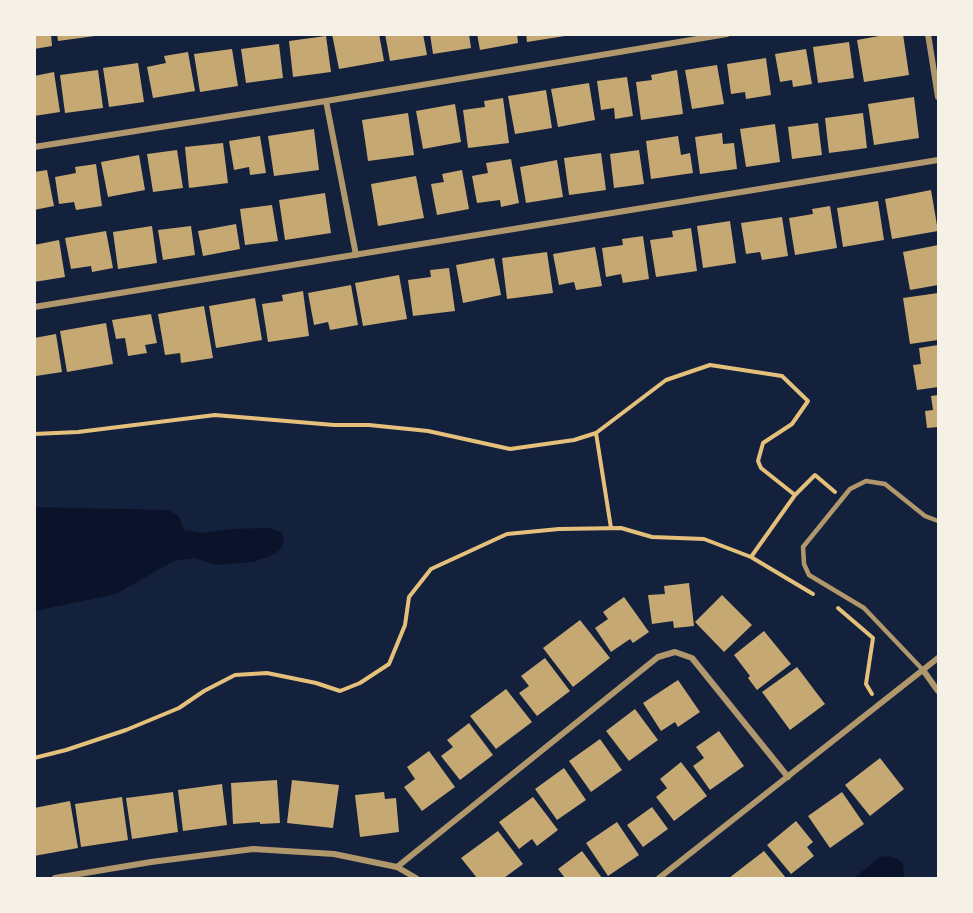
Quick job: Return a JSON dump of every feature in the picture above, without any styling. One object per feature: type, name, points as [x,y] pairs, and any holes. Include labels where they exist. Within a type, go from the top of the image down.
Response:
[{"type":"street","points":[[34,147],[727,34]]},
{"type":"street","points":[[928,34],[939,97]]},
{"type":"street","points":[[326,101],[356,255]]},
{"type":"street","points":[[34,307],[939,160]]},
{"type":"street","points":[[397,867],[658,657],[675,651],[692,658],[788,777]]},
{"type":"street","points":[[659,879],[939,658]]},
{"type":"street","points":[[923,670],[939,691]]},
{"type":"street","points":[[55,879],[151,862],[253,849],[334,854],[397,867],[416,879]]},
{"type":"lane","points":[[923,670],[864,608],[809,574],[804,564],[803,547],[850,489],[866,481],[885,484],[925,516],[939,521]]},
{"type":"path","points":[[34,434],[78,432],[215,415],[428,431],[510,449],[574,440],[596,433],[666,380],[710,365],[782,376],[808,401],[792,424],[763,443],[758,461],[761,468],[795,495]]},
{"type":"path","points":[[596,433],[611,528]]},
{"type":"path","points":[[751,557],[795,495],[814,475],[843,498]]},
{"type":"path","points":[[34,758],[126,730],[179,708],[204,691],[235,675],[267,673],[316,683],[340,691],[360,683],[389,664],[405,625],[409,597],[432,568],[507,534],[559,529],[621,528],[652,537],[704,539],[751,557],[815,594]]},
{"type":"path","points":[[834,604],[873,638],[866,684],[872,694]]},
{"type":"water","points":[[35,507],[168,510],[179,516],[184,530],[202,533],[268,528],[282,532],[284,540],[281,549],[273,555],[253,562],[216,565],[195,558],[174,561],[116,594],[35,611]]},
{"type":"water","points":[[888,856],[898,859],[903,864],[904,878],[854,878],[880,857]]},
{"type":"building","points":[[34,34],[51,34],[52,46],[34,49]]},
{"type":"building","points":[[57,34],[95,34],[95,36],[58,41]]},
{"type":"building","points":[[332,34],[379,34],[384,61],[339,69]]},
{"type":"building","points":[[385,34],[423,34],[427,55],[390,61]]},
{"type":"building","points":[[430,34],[469,34],[471,48],[433,54]]},
{"type":"building","points":[[477,34],[517,34],[518,43],[480,50]]},
{"type":"building","points":[[526,34],[564,34],[565,36],[527,42]]},
{"type":"building","points":[[903,34],[909,75],[864,82],[857,40]]},
{"type":"building","points":[[326,36],[331,72],[293,77],[289,41]]},
{"type":"building","points":[[849,42],[854,78],[818,83],[813,47]]},
{"type":"building","points":[[279,44],[283,78],[246,83],[241,49]]},
{"type":"building","points":[[232,49],[238,86],[200,92],[194,54]]},
{"type":"building","points":[[806,49],[812,84],[793,87],[792,80],[780,82],[775,54]]},
{"type":"building","points":[[188,52],[195,91],[153,98],[147,67],[166,63],[164,56]]},
{"type":"building","points":[[766,58],[771,95],[746,99],[745,92],[731,94],[727,64]]},
{"type":"building","points":[[138,63],[144,102],[109,107],[103,68]]},
{"type":"building","points":[[717,65],[724,104],[692,109],[685,70]]},
{"type":"building","points":[[98,70],[103,108],[65,113],[60,75]]},
{"type":"building","points":[[677,70],[683,114],[641,120],[636,82],[652,80],[651,75]]},
{"type":"building","points":[[54,72],[60,112],[34,116],[34,76]]},
{"type":"building","points":[[627,77],[633,116],[615,119],[614,108],[601,110],[597,81]]},
{"type":"building","points":[[589,83],[595,120],[558,127],[551,89]]},
{"type":"building","points":[[546,90],[552,128],[515,134],[508,96]]},
{"type":"building","points":[[914,97],[919,138],[874,145],[868,104]]},
{"type":"building","points":[[503,98],[509,143],[468,148],[463,110],[485,107],[484,101]]},
{"type":"building","points":[[455,104],[461,142],[423,149],[416,111]]},
{"type":"building","points":[[408,113],[414,155],[368,161],[362,120]]},
{"type":"building","points":[[863,113],[867,148],[829,153],[825,118]]},
{"type":"building","points":[[818,123],[822,155],[792,159],[788,127]]},
{"type":"building","points":[[775,124],[780,162],[746,167],[740,129]]},
{"type":"building","points":[[314,129],[319,170],[274,176],[268,136]]},
{"type":"building","points":[[722,133],[723,144],[734,143],[737,169],[700,174],[695,137]]},
{"type":"building","points":[[260,136],[266,173],[250,175],[249,167],[234,170],[229,141]]},
{"type":"building","points":[[678,136],[681,155],[690,153],[693,173],[651,179],[646,141]]},
{"type":"building","points":[[223,143],[228,183],[189,188],[185,147]]},
{"type":"building","points":[[177,150],[183,188],[153,192],[147,154]]},
{"type":"building","points":[[639,150],[644,184],[614,188],[610,154]]},
{"type":"building","points":[[601,153],[606,190],[569,195],[564,158]]},
{"type":"building","points":[[139,155],[145,190],[108,197],[101,162]]},
{"type":"building","points":[[511,159],[519,203],[501,207],[500,200],[477,203],[472,176],[488,173],[486,163]]},
{"type":"building","points":[[557,160],[563,197],[526,203],[520,167]]},
{"type":"building","points":[[96,164],[102,206],[76,210],[74,202],[59,204],[55,177],[76,173],[75,167]]},
{"type":"building","points":[[47,170],[54,206],[34,210],[34,172]]},
{"type":"building","points":[[462,170],[469,209],[437,215],[431,184],[444,182],[442,174]]},
{"type":"building","points":[[416,176],[424,218],[378,226],[371,184]]},
{"type":"building","points":[[931,190],[938,231],[892,239],[885,199]]},
{"type":"building","points":[[325,193],[331,233],[285,240],[279,200]]},
{"type":"building","points":[[878,201],[884,240],[843,247],[837,208]]},
{"type":"building","points":[[272,205],[278,241],[245,245],[240,209]]},
{"type":"building","points":[[830,206],[837,248],[795,255],[789,218],[813,214],[812,209]]},
{"type":"building","points":[[782,217],[788,256],[762,260],[760,252],[746,254],[741,223]]},
{"type":"building","points":[[730,221],[736,263],[703,268],[697,226]]},
{"type":"building","points":[[236,224],[240,249],[203,256],[198,231]]},
{"type":"building","points":[[152,226],[157,263],[118,269],[113,232]]},
{"type":"building","points":[[191,226],[195,255],[163,260],[158,230]]},
{"type":"building","points":[[691,228],[697,271],[656,277],[650,240],[673,237],[672,231]]},
{"type":"building","points":[[106,231],[113,268],[92,272],[91,266],[71,269],[65,238]]},
{"type":"building","points":[[643,236],[649,279],[623,283],[621,274],[606,277],[602,248],[623,245],[622,239]]},
{"type":"building","points":[[59,240],[65,277],[34,282],[34,245]]},
{"type":"building","points":[[938,245],[938,285],[910,290],[903,252]]},
{"type":"building","points":[[595,247],[602,286],[576,290],[574,282],[559,285],[553,254]]},
{"type":"building","points":[[547,252],[553,293],[507,299],[502,258]]},
{"type":"building","points":[[494,258],[501,295],[463,303],[456,265]]},
{"type":"building","points":[[449,268],[455,311],[413,316],[408,280],[431,277],[430,270]]},
{"type":"building","points":[[399,275],[407,319],[363,326],[355,283]]},
{"type":"building","points":[[351,285],[358,325],[330,330],[328,322],[314,325],[308,293]]},
{"type":"building","points":[[303,291],[309,336],[268,342],[262,304],[283,301],[282,295]]},
{"type":"building","points":[[938,293],[938,340],[910,344],[903,298]]},
{"type":"building","points":[[255,298],[262,340],[216,348],[209,306]]},
{"type":"building","points":[[204,306],[213,358],[181,363],[180,353],[165,355],[158,314]]},
{"type":"building","points":[[151,314],[157,343],[145,345],[147,353],[128,356],[125,338],[116,339],[112,320]]},
{"type":"building","points":[[106,323],[113,364],[67,372],[60,331]]},
{"type":"building","points":[[56,334],[62,372],[36,376],[34,338]]},
{"type":"building","points":[[938,345],[938,387],[917,390],[913,365],[921,364],[919,348]]},
{"type":"building","points":[[938,395],[938,427],[927,428],[925,411],[933,410],[931,396]]},
{"type":"building","points":[[689,583],[694,626],[674,628],[673,621],[652,624],[648,595],[665,594],[664,586]]},
{"type":"building","points":[[722,595],[752,625],[724,652],[695,622]]},
{"type":"building","points":[[624,597],[649,632],[633,643],[630,639],[611,652],[595,628],[608,619],[603,612]]},
{"type":"building","points":[[580,620],[610,658],[573,687],[543,648]]},
{"type":"building","points":[[764,631],[791,664],[757,690],[748,678],[750,676],[734,655]]},
{"type":"building","points":[[545,658],[570,691],[537,716],[519,693],[529,686],[521,676]]},
{"type":"building","points":[[797,667],[825,704],[790,730],[762,692]]},
{"type":"building","points":[[678,680],[700,712],[678,727],[675,722],[661,731],[643,703]]},
{"type":"building","points":[[506,689],[532,722],[496,749],[470,716]]},
{"type":"building","points":[[635,709],[658,740],[629,761],[606,731]]},
{"type":"building","points":[[469,723],[493,755],[460,780],[441,756],[453,747],[447,740]]},
{"type":"building","points":[[719,731],[744,766],[710,790],[693,766],[704,758],[696,747]]},
{"type":"building","points":[[600,739],[622,770],[591,792],[569,761]]},
{"type":"building","points":[[429,751],[455,787],[422,811],[404,787],[415,779],[407,767]]},
{"type":"building","points":[[880,758],[904,789],[870,816],[845,785]]},
{"type":"building","points":[[681,762],[707,796],[674,821],[656,797],[667,788],[660,779]]},
{"type":"building","points":[[564,768],[586,800],[557,820],[535,789]]},
{"type":"building","points":[[277,780],[280,823],[233,824],[231,783]]},
{"type":"building","points":[[292,780],[339,785],[333,828],[287,823]]},
{"type":"building","points":[[222,784],[227,825],[183,831],[178,790]]},
{"type":"building","points":[[173,792],[178,832],[132,839],[126,798]]},
{"type":"building","points":[[384,792],[385,799],[396,798],[399,832],[360,837],[355,795]]},
{"type":"building","points":[[842,792],[864,824],[830,848],[808,816]]},
{"type":"building","points":[[122,797],[128,840],[81,847],[75,804]]},
{"type":"building","points":[[533,797],[558,830],[537,846],[532,839],[519,849],[499,822]]},
{"type":"building","points":[[70,801],[78,848],[34,856],[34,808]]},
{"type":"building","points":[[652,807],[668,829],[643,847],[627,825]]},
{"type":"building","points":[[796,821],[813,842],[807,847],[814,856],[791,874],[767,845]]},
{"type":"building","points":[[617,822],[639,855],[608,876],[586,843]]},
{"type":"building","points":[[498,831],[523,864],[504,878],[477,878],[461,858]]},
{"type":"building","points":[[582,851],[602,878],[565,878],[558,869]]},
{"type":"building","points":[[764,851],[786,878],[729,878]]}]
